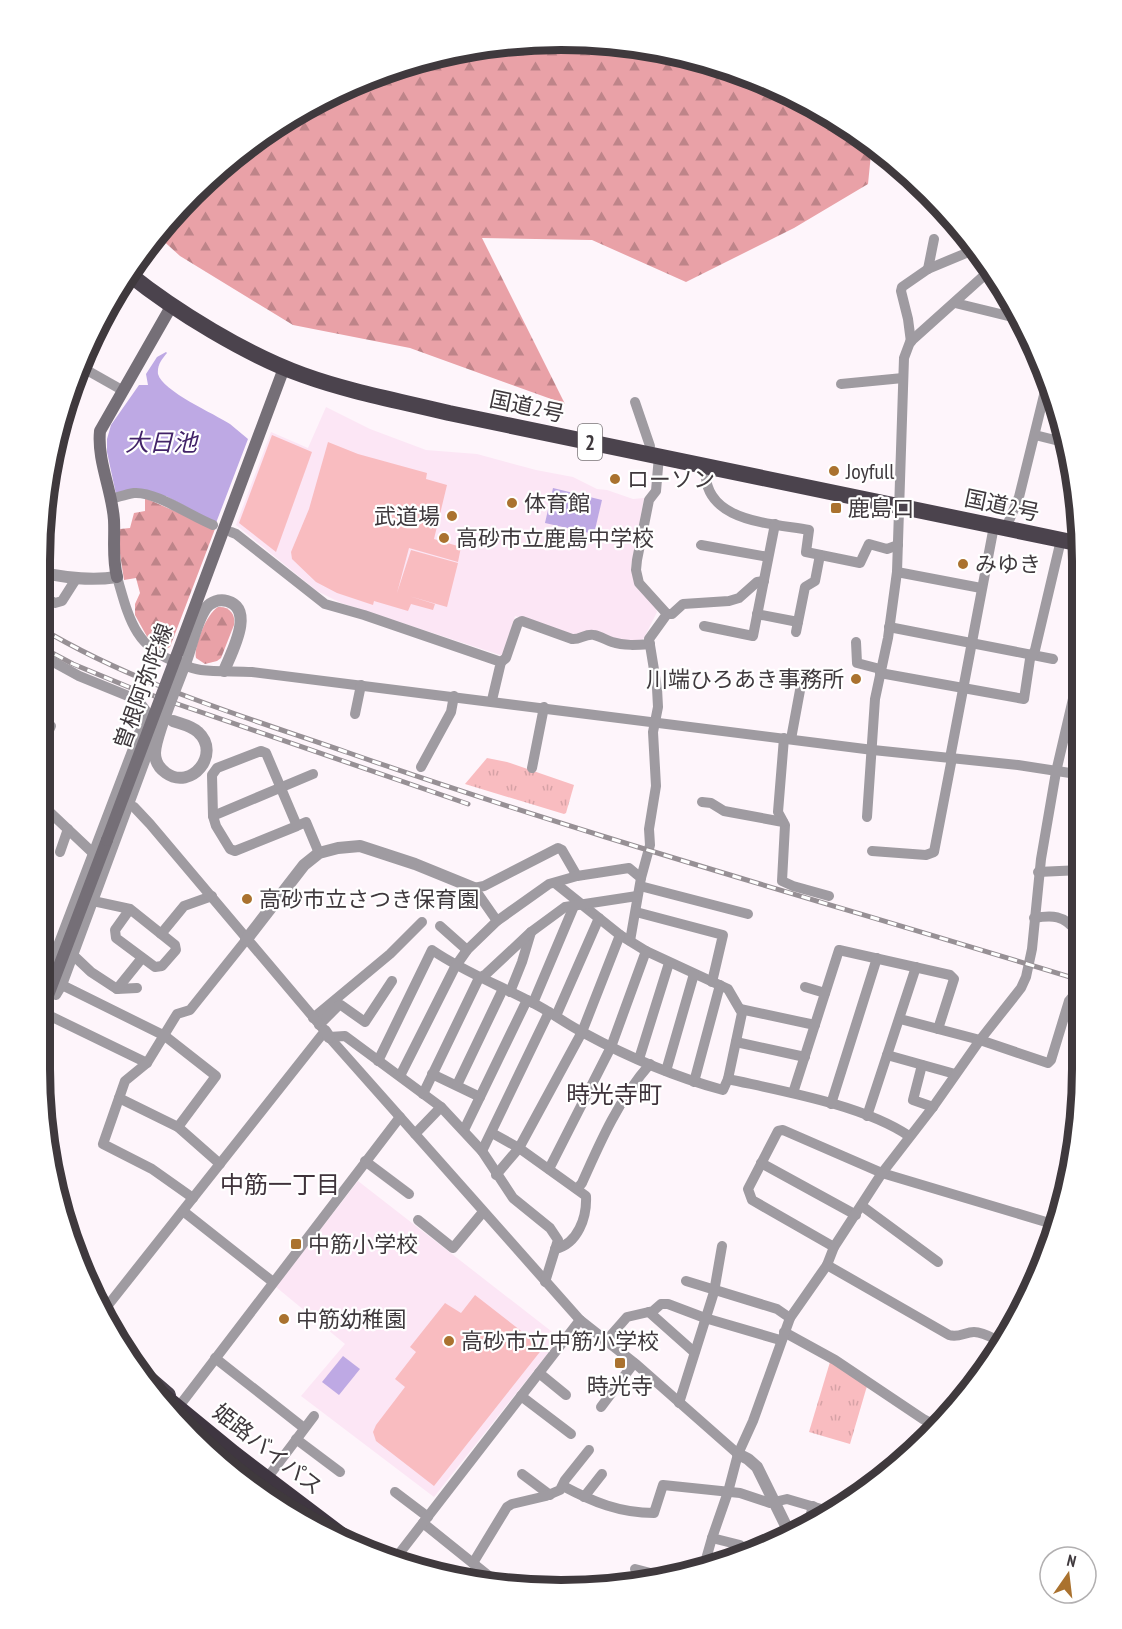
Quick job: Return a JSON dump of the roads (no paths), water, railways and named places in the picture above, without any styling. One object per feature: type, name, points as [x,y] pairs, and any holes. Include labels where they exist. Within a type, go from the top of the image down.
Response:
[{"type":"highway","name":"国道2号","points":[[135,278],[171,305],[243,347],[284,368],[348,388],[438,410],[1071,542]]},
{"type":"highway","points":[[167,1394],[320,1519]]},
{"type":"highway","name":"姫路バイパス","points":[[184,1414],[316,1517]]},
{"type":"main road","points":[[117,577],[113,554],[114,521],[99,441],[104,421],[171,305]]},
{"type":"main road","name":"曽根阿弥陀線","points":[[50,974],[181,659],[284,368]]},
{"type":"street","points":[[928,269],[934,239]]},
{"type":"street","points":[[911,342],[902,286],[928,269],[967,251]]},
{"type":"street","points":[[867,817],[875,699],[897,572],[904,358],[911,342],[985,275]]},
{"type":"street","points":[[955,303],[1010,316]]},
{"type":"street","points":[[86,370],[122,390]]},
{"type":"street","points":[[841,384],[903,378]]},
{"type":"street","points":[[872,851],[926,855],[934,852],[981,588],[1000,527],[1019,497],[1044,395]]},
{"type":"street","points":[[635,402],[654,455],[656,490],[649,500],[636,570],[639,583],[668,614]]},
{"type":"street","points":[[1035,435],[1058,441]]},
{"type":"street","points":[[706,466],[705,477],[708,490],[721,506],[744,518],[809,530],[806,552],[860,563],[869,544],[887,549],[898,545]]},
{"type":"street","points":[[111,499],[135,493],[152,495],[196,519],[213,525]]},
{"type":"street","points":[[704,626],[753,636],[775,524]]},
{"type":"street","points":[[231,532],[325,604],[501,662]]},
{"type":"street","points":[[856,642],[857,663],[880,671],[1024,699],[1060,540]]},
{"type":"street","points":[[701,545],[726,554],[768,557]]},
{"type":"street","points":[[757,614],[797,627],[805,588],[815,581],[820,555]]},
{"type":"street","points":[[897,572],[981,588]]},
{"type":"street","points":[[50,574],[93,580],[117,577],[128,614],[149,648],[168,660],[199,670],[252,672],[492,700],[873,750],[1018,765],[1072,774]]},
{"type":"street","points":[[50,600],[56,603],[62,601],[76,579]]},
{"type":"street","points":[[496,1175],[519,1148],[582,1032],[636,912],[650,845],[649,829],[656,786],[652,749],[654,721],[658,707],[649,639],[668,614],[672,614],[683,604],[729,601],[739,598],[757,582],[764,581]]},
{"type":"street","points":[[50,660],[79,676],[138,700],[147,712],[167,719],[197,731],[206,745],[206,757],[195,773],[183,778],[164,772],[158,764],[155,752],[181,659],[206,608],[215,601],[226,601],[237,607],[242,620],[224,671]]},
{"type":"street","points":[[492,700],[501,662],[506,658],[518,623],[522,621],[572,639],[578,640],[596,635],[616,644],[632,646],[650,644]]},
{"type":"street","points":[[889,627],[1053,659]]},
{"type":"street","points":[[803,674],[787,739],[778,812],[785,825],[782,881],[830,896]]},
{"type":"street","points":[[355,714],[361,685]]},
{"type":"street","points":[[421,767],[450,712],[454,696]]},
{"type":"street","points":[[706,1558],[738,1455],[753,1421],[790,1318],[826,1265],[834,1247],[882,1173],[1021,988],[1032,949],[1038,873],[1056,772],[1072,703]]},
{"type":"street","points":[[532,768],[544,707]]},
{"type":"street","points":[[50,972],[147,712]]},
{"type":"street","points":[[50,993],[56,994],[62,985],[128,805],[167,719]]},
{"type":"street","points":[[297,826],[266,753],[261,751],[217,768],[212,775],[213,816],[216,826],[230,849],[235,851],[297,826],[306,822],[319,853]]},
{"type":"street","points":[[213,816],[313,774]]},
{"type":"street","points":[[114,800],[134,807],[150,824],[322,1028],[544,1282],[580,1320],[634,1363],[738,1455],[757,1467],[787,1527]]},
{"type":"street","points":[[702,802],[711,803],[724,811],[783,822]]},
{"type":"street","points":[[50,812],[93,853]]},
{"type":"street","points":[[60,852],[68,829]]},
{"type":"street","points":[[193,1198],[152,1169],[103,1144],[125,1081],[147,1063],[177,1014],[190,1010],[304,865],[319,853],[360,846],[416,864],[474,888],[484,886],[558,848],[562,850],[577,876]]},
{"type":"street","points":[[400,1076],[455,966],[467,950],[496,921],[549,884],[577,876],[629,868],[640,887]]},
{"type":"street","points":[[1038,873],[1072,873]]},
{"type":"street","points":[[378,1061],[432,950],[455,966],[530,1001],[610,1047],[694,1082],[723,1090],[728,1078],[742,1013],[728,989],[645,951],[578,905],[555,883]]},
{"type":"street","points":[[423,1094],[479,978],[531,932],[565,907],[640,887],[748,914]]},
{"type":"street","points":[[474,888],[496,921]]},
{"type":"street","points":[[161,934],[184,906],[212,896]]},
{"type":"street","points":[[93,901],[130,909],[175,945],[176,950],[162,966],[155,967],[116,938],[115,930],[130,909]]},
{"type":"street","points":[[464,1130],[578,905]]},
{"type":"street","points":[[636,912],[723,935],[716,983],[694,1082]]},
{"type":"street","points":[[1034,918],[1057,916],[1072,927]]},
{"type":"street","points":[[482,1151],[553,1014],[599,918]]},
{"type":"street","points":[[322,1028],[422,922]]},
{"type":"street","points":[[440,926],[467,950]]},
{"type":"street","points":[[457,1085],[522,962],[531,932]]},
{"type":"street","points":[[793,1093],[839,950],[950,975],[954,979],[938,1029]]},
{"type":"street","points":[[549,1169],[610,1047],[645,951]]},
{"type":"street","points":[[73,955],[91,972],[117,989],[137,988]]},
{"type":"street","points":[[117,989],[142,958]]},
{"type":"street","points":[[831,1104],[877,958]]},
{"type":"street","points":[[639,1059],[669,963]]},
{"type":"street","points":[[867,1116],[916,967]]},
{"type":"street","points":[[666,1071],[694,974]]},
{"type":"street","points":[[108,1305],[220,1164],[338,1006],[341,1005],[365,1023],[392,981]]},
{"type":"street","points":[[62,985],[165,1036],[216,1076],[178,1127]]},
{"type":"street","points":[[805,987],[825,993]]},
{"type":"street","points":[[900,1019],[980,1040],[1048,1063],[1072,998]]},
{"type":"street","points":[[740,1009],[815,1025]]},
{"type":"street","points":[[50,1020],[147,1063]]},
{"type":"street","points":[[322,1028],[345,1036],[441,1107],[482,1151],[513,1198],[550,1228],[558,1240],[544,1282]]},
{"type":"street","points":[[736,1042],[805,1057]]},
{"type":"street","points":[[887,1055],[955,1074]]},
{"type":"street","points":[[577,1189],[582,1183],[605,1131],[634,1082],[650,1064]]},
{"type":"street","points":[[922,1065],[913,1100],[933,1107]]},
{"type":"street","points":[[432,1074],[480,1097]]},
{"type":"street","points":[[728,1078],[831,1104],[867,1116],[909,1136]]},
{"type":"street","points":[[119,1098],[178,1127],[220,1164]]},
{"type":"street","points":[[415,1134],[441,1107]]},
{"type":"street","points":[[180,1405],[400,1117]]},
{"type":"street","points":[[834,1247],[752,1200],[748,1189],[778,1131],[783,1130],[882,1173],[1048,1223]]},
{"type":"street","points":[[492,1133],[519,1148],[586,1196],[587,1205],[582,1223],[573,1240],[564,1247],[555,1249]]},
{"type":"street","points":[[366,1161],[394,1176],[409,1194]]},
{"type":"street","points":[[761,1163],[859,1210],[930,1250],[938,1262]]},
{"type":"street","points":[[183,1211],[273,1282]]},
{"type":"street","points":[[418,1220],[453,1248],[483,1212]]},
{"type":"street","points":[[679,1403],[714,1290],[722,1246]]},
{"type":"street","points":[[826,1265],[949,1335],[954,1337],[972,1331],[994,1339]]},
{"type":"street","points":[[686,1281],[777,1309],[790,1318]]},
{"type":"street","points":[[605,1342],[627,1317],[634,1313],[649,1312],[661,1304],[669,1304],[705,1318],[782,1336],[835,1360],[930,1423]]},
{"type":"street","points":[[649,1312],[694,1352]]},
{"type":"street","points":[[400,1553],[580,1320]]},
{"type":"street","points":[[215,1358],[304,1428]]},
{"type":"street","points":[[601,1407],[606,1391],[634,1363]]},
{"type":"street","points":[[539,1373],[567,1395]]},
{"type":"street","points":[[521,1396],[565,1423],[571,1434]]},
{"type":"street","points":[[268,1477],[314,1416]]},
{"type":"street","points":[[296,1439],[340,1472]]},
{"type":"street","points":[[473,1563],[507,1507],[560,1490],[565,1480],[589,1450]]},
{"type":"street","points":[[522,1474],[550,1494]]},
{"type":"street","points":[[584,1497],[602,1474]]},
{"type":"street","points":[[563,1486],[618,1510],[654,1513],[663,1485],[753,1496],[770,1503],[787,1499],[821,1509]]},
{"type":"street","points":[[395,1492],[486,1574]]},
{"type":"street","points":[[811,1514],[813,1506]]},
{"type":"street","points":[[712,1538],[740,1545]]},
{"type":"street","points":[[635,1569],[647,1572]]},
{"type":"water","name":"大日池","points":[[166,352],[158,368],[162,381],[190,402],[230,424],[248,439],[216,523],[166,496],[116,494],[107,452],[107,439],[111,425],[139,385],[148,385],[146,374],[157,357]]},
{"type":"water","points":[[553,488],[602,500],[594,534],[545,523]]},
{"type":"water","points":[[343,1356],[360,1369],[339,1395],[322,1382]]},
{"type":"railway","points":[[50,633],[76,648],[152,683],[272,727],[443,785],[625,843],[1072,978]]},
{"type":"railway","points":[[50,652],[131,688],[468,804]]},
{"type":"place","name":"Joyfull","points":[[834,471]]},
{"type":"place","name":"ローソン","points":[[615,479]]},
{"type":"place","name":"体育館","points":[[512,503]]},
{"type":"place","name":"鹿島口","points":[[836,508]]},
{"type":"place","name":"武道場","points":[[452,516]]},
{"type":"place","name":"高砂市立鹿島中学校","points":[[444,538]]},
{"type":"place","name":"みゆき","points":[[963,564]]},
{"type":"place","name":"川端ひろあき事務所","points":[[856,679]]},
{"type":"place","name":"高砂市立さつき保育園","points":[[247,899]]},
{"type":"place","name":"中筋小学校","points":[[296,1244]]},
{"type":"place","name":"中筋幼稚園","points":[[284,1319]]},
{"type":"place","name":"高砂市立中筋小学校","points":[[449,1341]]},
{"type":"place","name":"時光寺","points":[[620,1363]]},
{"type":"district","name":"時光寺町","points":[[614,1094]]},
{"type":"district","name":"中筋一丁目","points":[[280,1184]]}]
